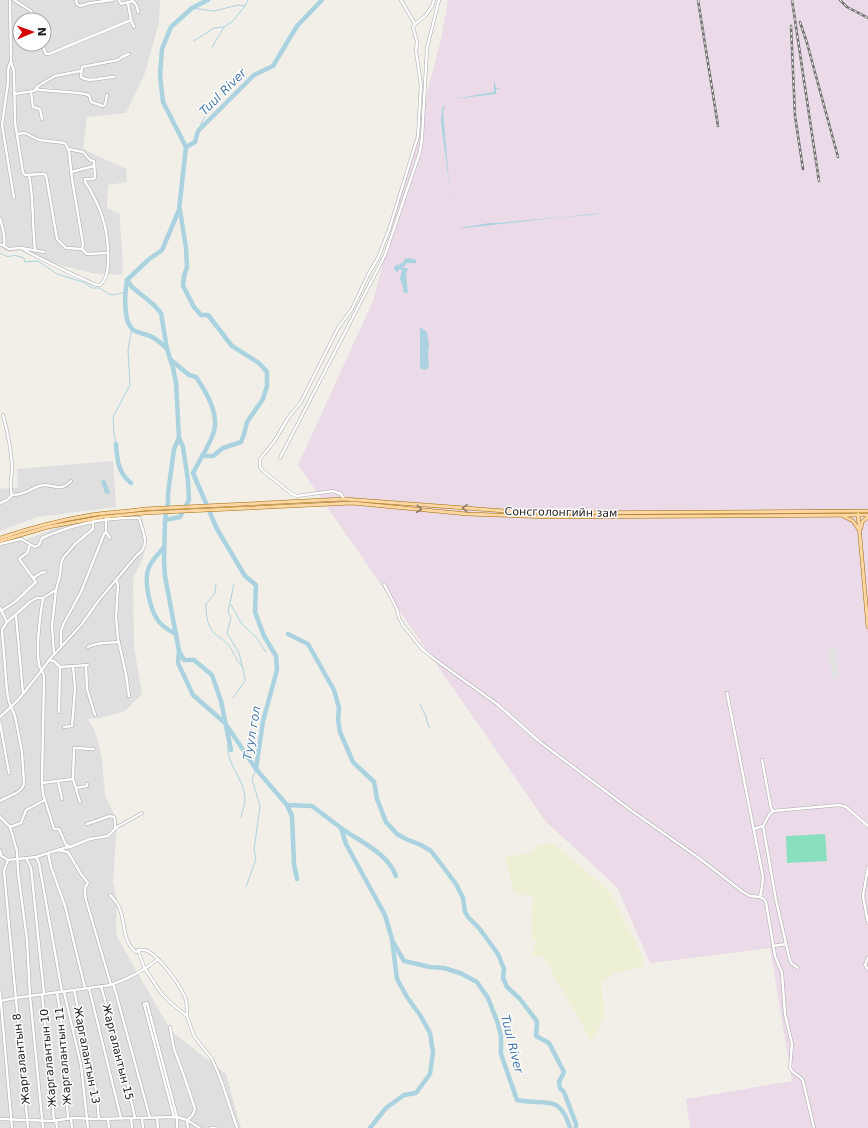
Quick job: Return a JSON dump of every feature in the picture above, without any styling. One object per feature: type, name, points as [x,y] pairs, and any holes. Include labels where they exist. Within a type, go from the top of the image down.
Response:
[{"type":"main road","name":"Сонсголонгийн зам","points":[[254,506],[344,499],[550,513],[868,511]]},
{"type":"main road","name":"Сонсголонгийн зам","points":[[254,506],[352,503],[467,514],[550,517],[868,516]]},
{"type":"main road","points":[[0,538],[37,526],[75,518],[144,509],[254,506]]},
{"type":"main road","points":[[0,542],[35,530],[61,524],[145,513],[254,506]]},
{"type":"main road","points":[[858,511],[868,627]]},
{"type":"main road","points":[[840,515],[853,521],[860,532]]},
{"type":"main road","points":[[860,532],[862,522],[868,516]]},
{"type":"street","points":[[10,0],[11,62],[14,71],[16,134],[23,173],[25,175],[44,174],[47,178],[57,239],[59,243],[66,248],[82,249],[87,254],[108,253]]},
{"type":"street","points":[[14,0],[31,12]]},
{"type":"street","points":[[76,0],[77,4],[80,6],[113,0]]},
{"type":"street","points":[[119,0],[122,4],[134,0],[138,12]]},
{"type":"street","points":[[401,0],[415,24]]},
{"type":"street","points":[[344,499],[341,494],[333,492],[301,496],[292,494],[263,471],[260,463],[262,455],[274,442],[288,418],[301,402],[338,328],[352,309],[369,273],[378,258],[389,230],[418,136],[421,84],[416,51],[417,42],[413,30],[415,24],[426,15],[434,0]]},
{"type":"street","points":[[280,458],[385,254],[420,152],[427,48],[439,0]]},
{"type":"street","points":[[128,3],[131,20],[134,27]]},
{"type":"street","points":[[45,52],[46,54],[49,54],[131,20]]},
{"type":"street","points":[[114,77],[84,79],[81,76],[81,71],[82,67],[118,60],[129,54]]},
{"type":"street","points":[[11,62],[8,70],[8,83],[2,125],[14,198]]},
{"type":"street","points":[[14,94],[31,92],[55,76],[81,71]]},
{"type":"street","points":[[36,89],[88,95],[91,102],[102,106],[105,105],[107,95]]},
{"type":"street","points":[[31,92],[33,107],[40,109],[42,119]]},
{"type":"street","points":[[16,134],[25,133],[39,140],[65,143],[68,149],[83,244],[82,249]]},
{"type":"street","points":[[0,218],[4,233],[2,245],[9,250],[21,248],[68,274],[96,285],[100,285],[104,282],[108,271],[108,253],[102,214],[85,182],[85,178],[93,179],[95,177],[94,162],[90,160],[83,152],[68,149]]},
{"type":"street","points":[[71,172],[94,166]]},
{"type":"street","points":[[29,175],[32,190],[32,229],[35,250]]},
{"type":"street","points":[[24,250],[44,252]]},
{"type":"street","points":[[3,415],[10,442],[12,472],[9,482],[12,495]]},
{"type":"street","points":[[0,503],[7,500],[12,495],[20,495],[39,486],[51,485],[57,488],[63,488],[71,481]]},
{"type":"street","points":[[0,717],[12,707],[54,654],[82,624],[99,600],[137,555],[143,550],[145,543],[139,518],[104,519],[106,532],[110,538]]},
{"type":"street","points":[[5,541],[21,538],[35,547],[39,545],[42,538],[61,529],[93,520],[93,529],[75,544],[63,558],[61,564],[56,590],[52,626],[54,654]]},
{"type":"street","points":[[61,524],[61,529]]},
{"type":"street","points":[[61,646],[61,631],[64,623],[81,592],[98,546],[106,532]]},
{"type":"street","points":[[7,622],[0,610],[15,602],[36,582],[19,559],[27,553],[30,545]]},
{"type":"street","points":[[33,578],[41,572],[45,572]]},
{"type":"street","points":[[116,580],[118,585],[116,617],[129,696]]},
{"type":"street","points":[[384,584],[397,609],[399,618],[403,625],[421,648],[446,668],[497,704],[540,742],[632,811],[699,858],[743,892],[750,896],[764,899],[766,902],[776,959],[782,973],[785,1014],[792,1044],[790,1068],[792,1072],[803,1081],[814,1128]]},
{"type":"street","points":[[0,801],[18,792],[24,787],[20,745],[15,716],[9,702],[7,691],[2,630],[7,622],[31,601],[37,598],[43,598],[56,590]]},
{"type":"street","points":[[43,598],[40,616],[39,652],[40,666],[44,676],[43,794],[54,829],[59,829],[66,845],[70,847]]},
{"type":"street","points":[[16,615],[23,693]]},
{"type":"street","points":[[88,647],[99,643],[119,642]]},
{"type":"street","points":[[49,660],[54,660],[60,667],[59,712]]},
{"type":"street","points":[[60,667],[87,665],[87,688],[93,703],[95,715]]},
{"type":"street","points":[[64,727],[72,726],[75,689],[73,666]]},
{"type":"street","points":[[726,693],[763,877],[760,897]]},
{"type":"street","points":[[0,723],[9,773]]},
{"type":"street","points":[[80,802],[73,779],[74,748],[94,749]]},
{"type":"street","points":[[762,760],[771,808],[773,811]]},
{"type":"street","points":[[42,783],[73,779]]},
{"type":"street","points":[[58,781],[62,799]]},
{"type":"street","points":[[76,788],[87,786],[87,784]]},
{"type":"street","points":[[10,827],[21,823],[26,810],[45,800]]},
{"type":"street","points":[[754,829],[762,826],[773,811],[839,805],[846,807],[868,826]]},
{"type":"street","points":[[0,850],[1,855],[8,860],[36,857],[70,847],[90,839],[108,836],[114,829],[142,813]]},
{"type":"street","points":[[87,824],[110,816],[114,817],[114,829]]},
{"type":"street","points":[[0,817],[10,827],[17,851],[18,872],[27,940],[30,996],[43,1128]]},
{"type":"street","points":[[762,826],[786,944],[791,963],[798,968]]},
{"type":"street","points":[[58,850],[68,852],[88,883],[84,890],[86,900],[112,984],[150,1118]]},
{"type":"street","points":[[48,853],[65,906],[85,988]]},
{"type":"street","points":[[36,857],[40,863],[63,992],[81,1065],[88,1128]]},
{"type":"street","name":"Жаргалантын 10","points":[[26,858],[31,868],[57,1128]]},
{"type":"street","points":[[0,871],[4,871],[8,860]]},
{"type":"street","points":[[868,867],[863,896],[868,923]]},
{"type":"street","name":"Жаргалантын 8","points":[[4,871],[28,1128]]},
{"type":"street","points":[[110,895],[119,905],[125,935],[133,949],[136,952],[140,949],[146,950],[158,959],[166,967],[181,990],[186,1000],[187,1016],[194,1036],[216,1066],[234,1115],[237,1128]]},
{"type":"street","points":[[774,946],[786,944]]},
{"type":"street","points":[[138,950],[146,969],[161,993],[187,1016]]},
{"type":"street","points":[[868,958],[865,965],[868,969]]},
{"type":"street","points":[[0,1001],[112,984],[132,977],[146,969],[158,959]]},
{"type":"street","name":"Жаргалантын 15","points":[[101,986],[124,1068],[135,1118]]},
{"type":"street","points":[[89,988],[121,1118]]},
{"type":"street","name":"Жаргалантын 13","points":[[74,990],[96,1090],[100,1119]]},
{"type":"street","points":[[0,992],[12,1128]]},
{"type":"street","name":"Жаргалантын 11","points":[[57,993],[61,1017],[72,1128]]},
{"type":"street","points":[[160,1059],[147,1003],[145,1003],[177,1128]]},
{"type":"street","points":[[170,1027],[174,1049],[195,1109],[192,1116],[187,1120]]},
{"type":"street","points":[[0,1120],[175,1117],[187,1120],[200,1128]]},
{"type":"street","points":[[131,1118],[132,1128]]},
{"type":"street","points":[[142,1118],[143,1128]]},
{"type":"street","points":[[156,1118],[158,1128]]},
{"type":"street","points":[[108,1119],[109,1128]]},
{"type":"street","points":[[187,1120],[188,1128]]},
{"type":"street","points":[[210,1128],[216,1128]]},
{"type":"shaded area","points":[[0,0],[160,0],[159,22],[145,73],[126,113],[87,117],[83,149],[126,169],[127,182],[108,185],[107,208],[120,214],[123,264],[122,275],[92,273],[51,263],[24,250],[8,252],[0,248]]},
{"type":"shaded area","points":[[448,0],[868,0],[868,1128],[690,1128],[686,1099],[792,1081],[770,948],[650,963],[617,887],[546,822],[298,465],[373,301],[441,39]]},
{"type":"shaded area","points":[[113,461],[116,507],[37,517],[0,531],[0,489],[18,487],[17,469]]},
{"type":"shaded area","points":[[129,517],[142,518],[147,540],[143,558],[133,579],[134,646],[142,694],[125,711],[98,719],[87,719],[93,727],[97,737],[102,760],[105,795],[117,820],[113,882],[117,899],[117,937],[171,1031],[226,1074],[241,1128],[0,1128],[0,544],[9,541],[25,540],[61,526],[81,524],[92,520]]},
{"type":"shaded area","points":[[836,646],[839,678],[832,679],[829,647]]},
{"type":"green space","points":[[825,834],[827,861],[787,863],[786,836]]},
{"type":"green space","points":[[554,844],[609,891],[643,958],[644,967],[614,973],[601,983],[605,1016],[592,1042],[542,955],[531,957],[536,942],[531,935],[531,910],[534,896],[514,894],[505,857],[534,852],[535,845]]},
{"type":"water","points":[[494,80],[496,88],[501,88],[496,89],[496,94],[453,99],[494,92]]},
{"type":"water","points":[[453,99],[445,106],[443,112],[449,186],[441,122],[442,108]]},
{"type":"water","points":[[603,213],[592,215],[459,228],[490,223]]},
{"type":"water","points":[[407,258],[415,259],[417,263],[407,263],[403,268],[408,268],[406,274],[408,293],[403,292],[400,279],[402,270],[399,269],[397,273],[394,268],[397,264],[398,266],[403,263]]},
{"type":"water","points":[[420,327],[427,332],[429,345],[429,367],[426,370],[421,369],[420,367]]},
{"type":"water","points":[[101,481],[106,481],[110,493],[108,494],[105,493]]},
{"type":"pier","points":[[254,502],[255,510],[146,515],[145,508]]},
{"type":"waterway","name":"Tuul River","points":[[165,520],[180,517],[189,500],[188,480],[183,447],[179,438],[176,383],[167,349],[161,313],[154,305],[132,287],[127,280],[148,260],[162,250],[179,210],[186,147],[163,102],[160,75],[162,49],[171,27],[192,8],[208,0]]},
{"type":"waterway","points":[[192,8],[214,11],[238,5],[245,6],[248,0]]},
{"type":"waterway","name":"Tuul River","points":[[186,147],[195,142],[198,131],[254,75],[273,66],[297,26],[322,0]]},
{"type":"waterway","points":[[212,47],[224,27],[233,21],[245,6]]},
{"type":"waterway","points":[[194,41],[214,28],[224,27]]},
{"type":"waterway","points":[[198,131],[217,98]]},
{"type":"waterway","points":[[180,210],[186,248],[187,267],[183,286],[194,307],[201,315],[208,315],[232,346],[259,363],[267,372],[267,386],[263,399],[247,422],[241,442],[223,448],[213,456],[202,456]]},
{"type":"waterway","points":[[0,253],[7,256],[14,255],[24,258],[25,262],[38,261],[57,274],[83,282],[92,288],[100,288],[109,294],[113,295],[125,292]]},
{"type":"waterway","points":[[127,280],[125,307],[128,322],[135,331],[154,338],[167,349]]},
{"type":"waterway","points":[[116,444],[113,417],[130,385],[128,350],[132,328]]},
{"type":"waterway","name":"Туул гол","points":[[171,360],[189,375],[196,377],[207,395],[213,410],[215,417],[214,431],[208,446],[193,473],[217,529],[245,576],[256,585],[255,612],[264,636],[276,656],[277,670],[263,721],[256,769],[287,805],[312,806],[341,828],[346,844],[385,915],[392,939],[397,979],[430,1033],[433,1052],[430,1074],[416,1093],[404,1095],[386,1108],[370,1128]]},
{"type":"waterway","points":[[179,438],[174,449],[165,520],[165,576],[179,651],[184,660],[194,660],[212,675],[221,701],[231,750]]},
{"type":"waterway","points":[[116,444],[119,465],[123,475],[131,483]]},
{"type":"waterway","points":[[164,547],[149,567],[147,575],[147,588],[152,608],[157,619],[165,628],[176,634]]},
{"type":"waterway","points":[[216,584],[215,593],[206,604],[209,624],[212,631],[225,641],[242,666]]},
{"type":"waterway","points":[[233,698],[245,681],[239,653],[227,633],[231,618],[228,612],[234,584]]},
{"type":"waterway","points":[[231,605],[242,624],[256,637],[266,652]]},
{"type":"waterway","name":"Tuul River","points":[[288,634],[308,644],[334,690],[339,708],[338,720],[340,732],[353,762],[374,782],[377,799],[386,822],[397,834],[431,851],[456,884],[463,898],[465,912],[468,917],[479,928],[498,954],[504,969],[503,978],[507,987],[520,999],[536,1020],[536,1036],[549,1043],[564,1072],[559,1082],[560,1088],[564,1092],[576,1124],[576,1128]]},
{"type":"waterway","points":[[179,651],[178,663],[193,695],[225,723],[256,769]]},
{"type":"waterway","points":[[420,704],[430,728]]},
{"type":"waterway","points":[[229,740],[228,748],[231,762],[244,791],[245,801],[241,817]]},
{"type":"waterway","points":[[246,887],[256,859],[254,850],[260,806],[252,779],[256,769]]},
{"type":"waterway","points":[[287,805],[292,816],[294,864],[297,879]]},
{"type":"waterway","points":[[341,828],[380,854],[392,868],[396,876]]},
{"type":"waterway","name":"Tuul River","points":[[393,942],[404,961],[430,967],[444,968],[460,973],[477,982],[488,998],[497,1021],[501,1036],[501,1054],[517,1100],[543,1102],[556,1105],[561,1109],[566,1117],[570,1128]]},
{"type":"railway","points":[[698,0],[718,126]]},
{"type":"railway","points":[[792,0],[819,181]]},
{"type":"railway","points":[[840,0],[847,7],[868,18]]},
{"type":"railway","points":[[800,22],[838,157]]},
{"type":"railway","points":[[791,26],[795,116],[803,169]]}]
